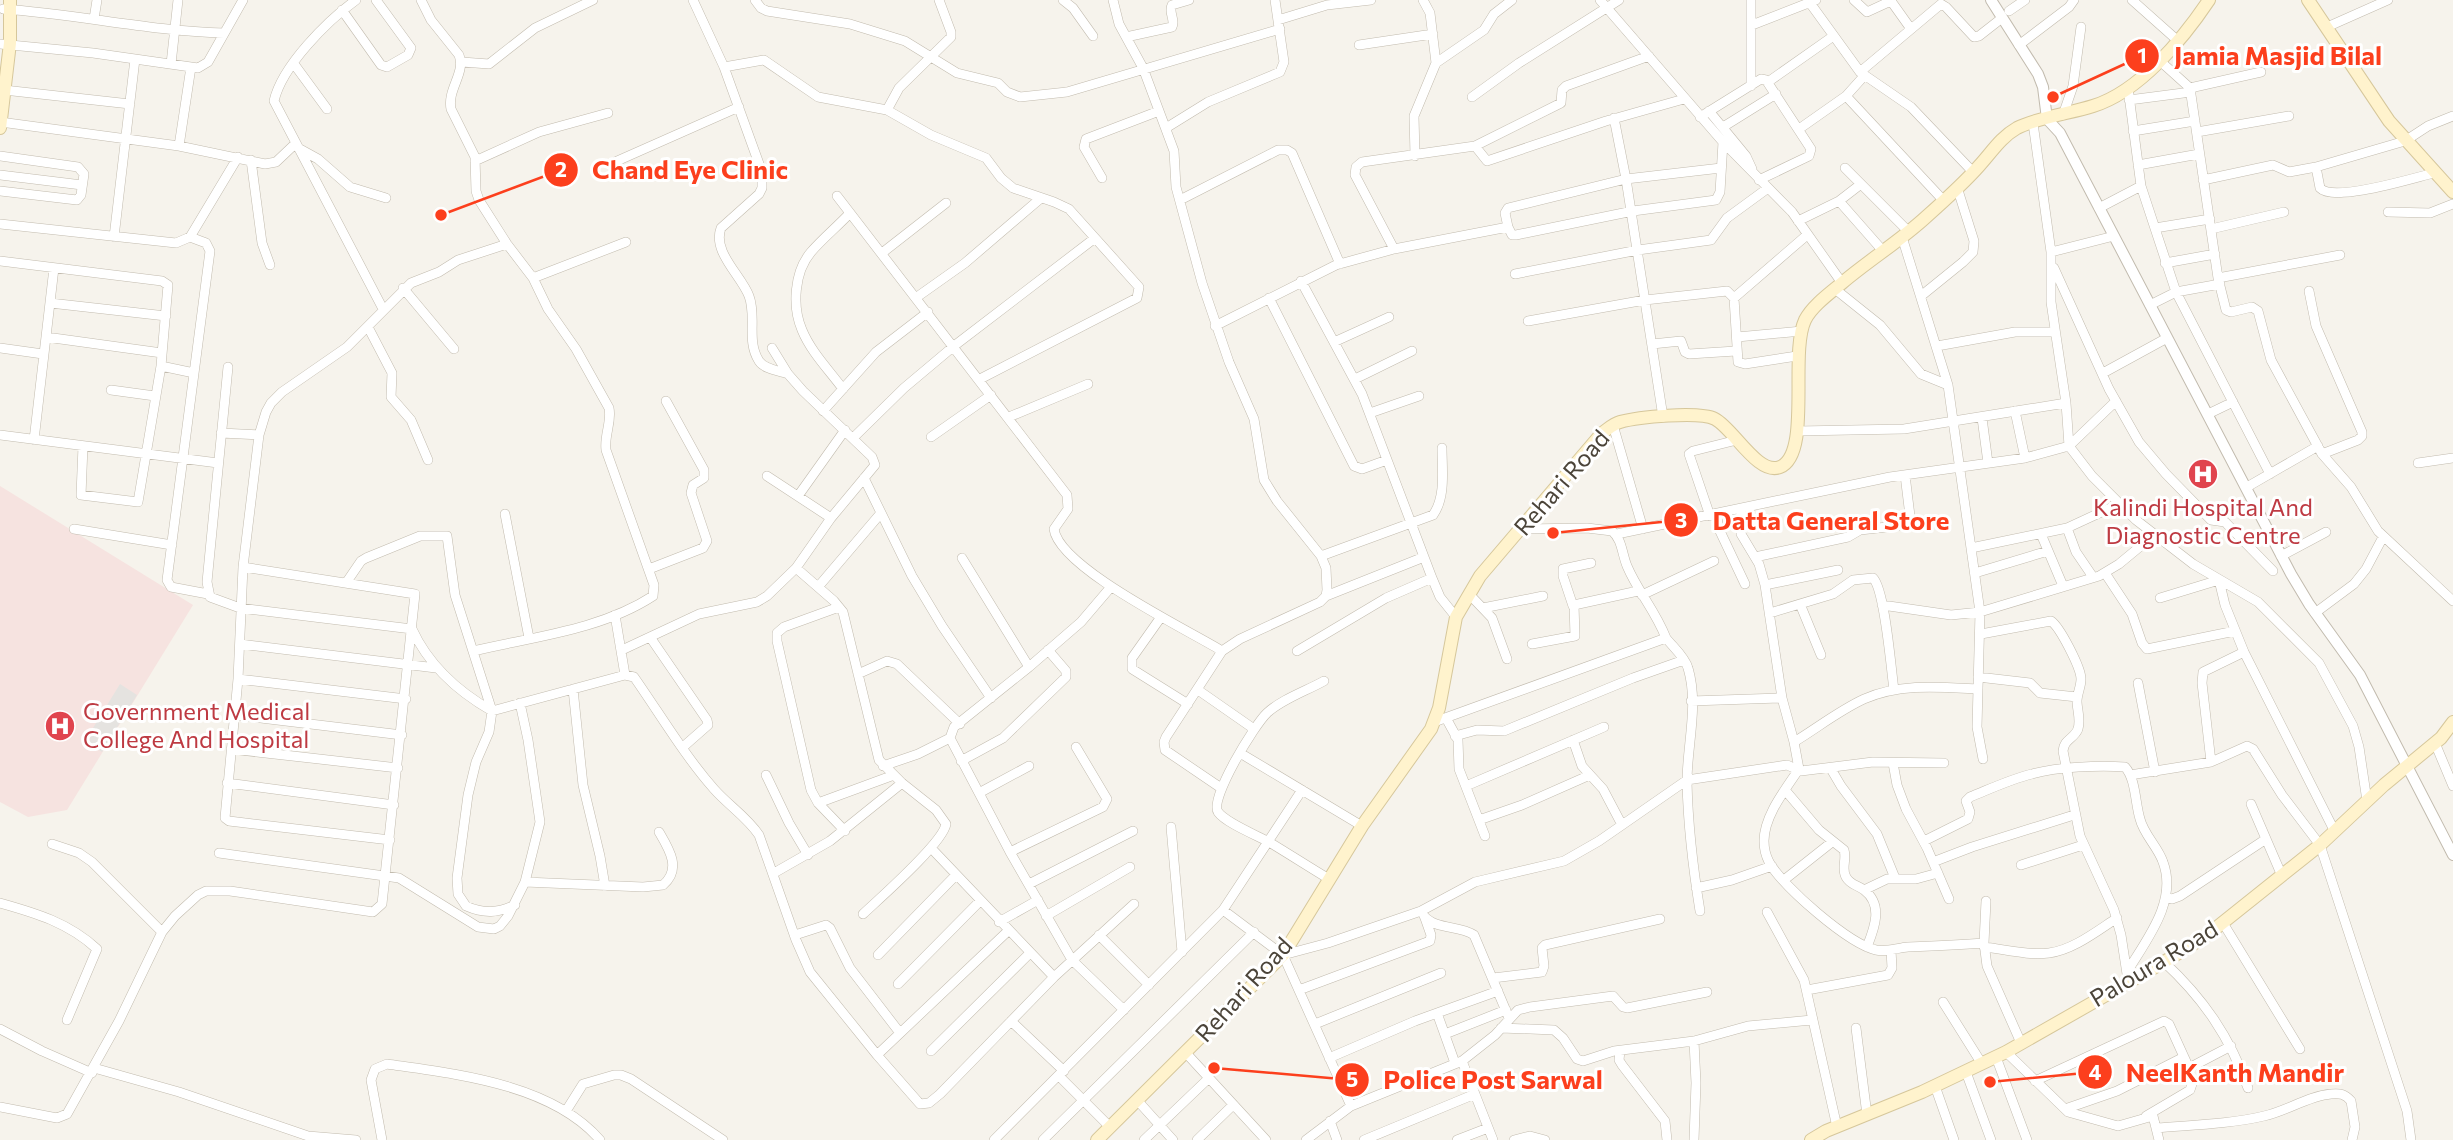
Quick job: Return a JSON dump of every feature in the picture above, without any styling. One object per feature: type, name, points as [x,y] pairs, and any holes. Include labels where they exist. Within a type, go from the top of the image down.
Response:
[{"type":"main road","points":[[2308,0],[2389,121],[2453,192]]},
{"type":"main road","name":"Rehari Road","points":[[1097,1140],[1283,955],[1362,826],[1440,720],[1456,617],[1480,576],[1602,433],[1613,425],[1628,420],[1704,415],[1723,424],[1759,462],[1774,469],[1787,462],[1793,454],[1798,430],[1797,356],[1802,331],[1811,311],[1838,286],[1905,234],[2016,129],[2128,94],[2160,61],[2207,1]]},
{"type":"main road","points":[[0,128],[7,5]]},
{"type":"main road","name":"Paloura Road","points":[[1811,1140],[1982,1064],[2021,1043],[2128,976],[2164,962],[2223,923],[2282,876],[2451,730]]},
{"type":"street","points":[[94,19],[97,0]]},
{"type":"street","points":[[171,64],[178,0]]},
{"type":"street","points":[[3,47],[135,59],[198,68],[205,66],[243,0]]},
{"type":"street","points":[[356,0],[319,32],[282,81],[274,102],[383,309]]},
{"type":"street","points":[[342,10],[381,65],[387,67],[408,55],[411,48],[376,0]]},
{"type":"street","points":[[421,0],[431,20],[462,62],[449,101],[471,147],[475,161],[476,191],[480,200],[507,244],[533,278],[548,309],[576,349],[609,408],[606,450],[654,584],[653,596],[615,615],[473,651]]},
{"type":"street","points":[[462,62],[489,64],[536,29],[581,2],[593,0]]},
{"type":"street","points":[[693,0],[724,67],[762,172],[762,188],[755,199],[721,228],[719,240],[724,255],[749,297],[751,335],[758,359],[766,367],[788,374]]},
{"type":"street","points":[[755,0],[766,12],[850,24],[910,43],[930,58],[966,77],[999,83],[1007,92],[1020,97],[1067,92],[1279,25],[1327,5],[1371,0]]},
{"type":"street","points":[[887,110],[894,94],[951,37],[939,0]]},
{"type":"street","points":[[1063,0],[1073,8],[1093,36]]},
{"type":"street","points":[[1113,0],[1119,24],[1143,68],[1174,151],[1176,187],[1215,326],[1254,419],[1264,480],[1277,501],[1321,556],[1328,582],[1326,596]]},
{"type":"street","points":[[1126,37],[1172,27],[1172,5],[1189,0]]},
{"type":"street","points":[[1166,128],[1209,102],[1278,75],[1284,62],[1275,0]]},
{"type":"street","points":[[1415,156],[1414,116],[1436,63],[1430,13],[1423,0]]},
{"type":"street","points":[[1436,63],[1484,30],[1494,14],[1512,0]]},
{"type":"street","points":[[1600,0],[1700,117],[1798,220],[1838,286],[1880,324],[1921,374],[1948,385]]},
{"type":"street","points":[[1472,97],[1519,63],[1619,0]]},
{"type":"street","points":[[1751,0],[1751,86]]},
{"type":"street","points":[[1854,0],[1867,12],[1891,1],[1911,29]]},
{"type":"street","points":[[1991,0],[2006,14],[2019,46],[2041,80],[2048,119],[2060,133],[2281,556],[2315,613],[2360,675],[2453,855]]},
{"type":"street","points":[[1799,129],[1846,96],[1862,74],[1941,4],[1947,7],[1974,37],[1979,36],[2025,0]]},
{"type":"street","points":[[2019,46],[2069,7],[2074,0]]},
{"type":"street","points":[[2133,0],[2177,40]]},
{"type":"street","points":[[2327,27],[2388,0]]},
{"type":"street","points":[[1752,25],[1790,5],[1813,1],[1832,37],[1862,74],[1911,107],[1973,172]]},
{"type":"street","points":[[7,5],[176,31],[224,33]]},
{"type":"street","points":[[2063,115],[2077,65],[2081,27]]},
{"type":"street","points":[[1359,45],[1433,34]]},
{"type":"street","points":[[1768,82],[1832,37]]},
{"type":"street","points":[[1394,249],[1354,170],[1362,162],[1475,146],[1561,103],[1562,90],[1566,86],[1648,56]]},
{"type":"street","points":[[114,237],[135,59]]},
{"type":"street","points":[[724,67],[764,60],[818,97],[887,110],[931,135],[986,158],[1007,184],[1069,209],[1139,287],[1137,298],[980,379]]},
{"type":"street","points":[[2160,61],[2190,90],[2219,281],[2226,310],[2231,312],[2252,307],[2258,311],[2271,360],[2320,450],[2351,487],[2372,524],[2383,537],[2453,601]]},
{"type":"street","points":[[294,64],[327,109]]},
{"type":"street","points":[[179,146],[191,67]]},
{"type":"street","points":[[2261,72],[2190,90],[2128,94],[2141,186],[2165,263],[2176,292],[2270,474]]},
{"type":"street","points":[[1700,117],[1763,79],[1768,82],[1810,145],[1809,156],[1756,177]]},
{"type":"street","points":[[4,90],[130,104]]},
{"type":"street","points":[[1723,127],[1776,94]]},
{"type":"street","points":[[1846,96],[1943,200]]},
{"type":"street","points":[[1475,146],[1487,162],[1614,118],[1684,99]]},
{"type":"street","points":[[617,162],[739,107]]},
{"type":"street","points":[[1102,178],[1084,148],[1086,139],[1159,111]]},
{"type":"street","points":[[1709,111],[1746,156],[1756,177]]},
{"type":"street","points":[[475,161],[539,132],[608,113]]},
{"type":"street","points":[[2197,132],[2289,116]]},
{"type":"street","points":[[2203,180],[2273,165],[2288,172],[2316,167],[2405,141],[2428,126],[2453,116]]},
{"type":"street","points":[[1614,118],[1633,211],[1663,417]]},
{"type":"street","points":[[2133,131],[2195,121]]},
{"type":"street","points":[[0,122],[179,146],[265,164],[276,162],[296,146]]},
{"type":"street","points":[[2033,123],[2052,264],[2051,302],[2066,403],[2069,446],[2092,476],[2154,535],[2258,603],[2312,656],[2324,671],[2357,736],[2367,801]]},
{"type":"street","points":[[1721,169],[1626,179],[1508,208],[1505,213],[1508,227],[1512,234],[1516,235],[1633,211],[1716,200],[1720,192],[1723,142]]},
{"type":"street","points":[[296,146],[318,159],[351,187],[386,198]]},
{"type":"street","points":[[1180,200],[1278,150],[1287,150],[1293,153],[1340,264]]},
{"type":"street","points":[[2138,165],[2199,155]]},
{"type":"street","points":[[0,156],[78,167],[84,174],[81,195],[77,200],[0,191]]},
{"type":"street","points":[[190,237],[238,157]]},
{"type":"street","points":[[251,160],[262,243],[270,265]]},
{"type":"street","points":[[2316,167],[2320,188],[2326,192],[2366,189],[2434,173]]},
{"type":"street","points":[[1845,168],[1905,234],[1948,385],[1980,612],[1977,727],[1983,759]]},
{"type":"street","points":[[0,175],[82,185]]},
{"type":"street","points":[[1798,220],[1839,201],[1861,184]]},
{"type":"street","points":[[2099,208],[2141,186]]},
{"type":"street","points":[[1922,296],[1973,251],[1973,241],[1957,187]]},
{"type":"street","points":[[1515,274],[1638,250],[1711,240],[1727,218],[1768,188]]},
{"type":"street","points":[[837,196],[1067,495],[1068,509],[1054,529],[1057,538],[1080,564],[1110,588],[1223,651]]},
{"type":"street","points":[[916,297],[965,262],[1041,198]]},
{"type":"street","points":[[1839,201],[1883,251]]},
{"type":"street","points":[[882,253],[946,203]]},
{"type":"street","points":[[2388,212],[2430,213],[2453,204]]},
{"type":"street","points":[[2155,228],[2211,224],[2284,212]]},
{"type":"street","points":[[843,389],[810,345],[802,329],[796,295],[801,269],[811,252],[850,213]]},
{"type":"street","points":[[0,224],[171,243],[190,237],[206,243],[210,251],[168,586],[208,594],[213,599],[240,608],[412,629]]},
{"type":"street","points":[[1215,326],[1340,264],[1394,249],[1508,227]]},
{"type":"street","points":[[1734,298],[1807,235]]},
{"type":"street","points":[[2050,253],[2114,236]]},
{"type":"street","points":[[853,438],[904,388],[954,346],[1095,238]]},
{"type":"street","points":[[533,278],[626,242]]},
{"type":"street","points":[[390,841],[229,821],[223,815],[238,679],[243,567],[259,435],[271,403],[282,392],[346,347],[403,288],[419,278],[444,270],[458,260],[507,244]]},
{"type":"street","points":[[2165,263],[2215,254]]},
{"type":"street","points":[[2150,305],[2176,292],[2340,255]]},
{"type":"street","points":[[0,261],[166,283],[169,289],[162,353],[139,500],[136,504],[81,495],[83,446]]},
{"type":"street","points":[[2052,264],[2116,401],[2139,442],[2211,520],[2225,522],[2273,571]]},
{"type":"street","points":[[34,440],[54,268]]},
{"type":"street","points":[[1301,281],[1355,379],[1440,597],[1456,617]]},
{"type":"street","points":[[403,288],[454,349]]},
{"type":"street","points":[[1528,321],[1645,300],[1721,291],[1731,293],[1734,298],[1736,358],[1741,364],[1797,356]]},
{"type":"street","points":[[2247,487],[2320,450],[2361,439],[2362,432],[2316,326],[2309,291]]},
{"type":"street","points":[[1269,298],[1354,466],[1362,469],[1387,460]]},
{"type":"street","points":[[50,303],[166,316]]},
{"type":"street","points":[[823,411],[886,344],[928,312]]},
{"type":"street","points":[[1334,342],[1390,317]]},
{"type":"street","points":[[368,327],[392,373],[391,397],[411,420],[428,460]]},
{"type":"street","points":[[1737,337],[1802,331]]},
{"type":"street","points":[[1937,346],[2015,332],[2055,332]]},
{"type":"street","points":[[46,337],[162,353]]},
{"type":"street","points":[[2103,373],[2167,338]]},
{"type":"street","points":[[1652,344],[1681,341],[1685,352],[1689,354],[1736,351]]},
{"type":"street","points":[[0,348],[43,354]]},
{"type":"street","points":[[622,650],[699,614],[764,598],[796,568],[831,518],[872,469],[875,461],[788,374],[772,348]]},
{"type":"street","points":[[1355,379],[1412,351]]},
{"type":"street","points":[[160,366],[194,373]]},
{"type":"street","points":[[208,594],[228,367]]},
{"type":"street","points":[[1009,417],[1088,384]]},
{"type":"street","points":[[111,390],[155,396]]},
{"type":"street","points":[[931,437],[991,394]]},
{"type":"street","points":[[1370,413],[1419,396]]},
{"type":"street","points":[[649,569],[703,548],[707,541],[691,493],[694,485],[704,478],[704,470],[666,401]]},
{"type":"street","points":[[1616,534],[1905,475],[2025,458],[2069,446],[2116,401]]},
{"type":"street","points":[[2208,414],[2233,402]]},
{"type":"street","points":[[1798,430],[1904,429],[2066,403]]},
{"type":"street","points":[[2015,411],[2025,458]]},
{"type":"street","points":[[1982,418],[1988,463]]},
{"type":"street","points":[[1613,425],[1643,529]]},
{"type":"street","points":[[798,496],[845,430]]},
{"type":"street","points":[[221,433],[259,435]]},
{"type":"street","points":[[0,435],[218,463]]},
{"type":"street","points":[[1737,440],[1689,454],[1718,527],[1745,584]]},
{"type":"street","points":[[1321,556],[1412,525],[1433,515],[1438,509],[1441,494],[1442,448]]},
{"type":"street","points":[[2418,463],[2453,458]]},
{"type":"street","points":[[1905,475],[1911,524]]},
{"type":"street","points":[[767,476],[831,518]]},
{"type":"street","points":[[864,478],[912,576],[991,698]]},
{"type":"street","points":[[1971,548],[2067,528],[2119,504]]},
{"type":"street","points":[[1741,509],[1741,534],[1755,557],[1765,585],[1782,698],[1799,769],[1778,802],[1765,834],[1765,852],[1784,880],[1846,936],[1867,947],[1892,950],[1984,945],[2037,954],[2052,953],[2068,947],[2117,918]]},
{"type":"street","points":[[818,587],[881,513]]},
{"type":"street","points":[[505,514],[529,638]]},
{"type":"street","points":[[1755,557],[1848,537],[1860,530],[1923,523]]},
{"type":"street","points":[[1522,529],[1606,528],[1616,534],[1640,593],[1650,604],[1666,638],[1684,660],[1689,672],[1691,701],[1687,780],[1692,859],[1700,911]]},
{"type":"street","points":[[2067,528],[2076,552],[2093,577]]},
{"type":"street","points":[[74,529],[172,545]]},
{"type":"street","points":[[2281,556],[2326,531]]},
{"type":"street","points":[[2041,534],[2063,586]]},
{"type":"street","points":[[1882,605],[1951,615],[1980,612],[2105,573],[2154,535]]},
{"type":"street","points":[[346,583],[366,558],[420,537],[447,536],[455,595],[492,711],[489,732],[476,762],[467,795],[457,878],[458,894],[466,906],[482,911],[494,913],[515,905]]},
{"type":"street","points":[[2315,613],[2360,577],[2383,537]]},
{"type":"street","points":[[1975,573],[2048,551]]},
{"type":"street","points":[[1221,788],[1165,750],[1164,742],[1223,651],[1240,639],[1315,606],[1326,596],[1424,557]]},
{"type":"street","points":[[962,558],[1029,667]]},
{"type":"street","points":[[1573,606],[1640,593],[1714,561]]},
{"type":"street","points":[[1532,643],[1576,636],[1573,606],[1563,569],[1591,563]]},
{"type":"street","points":[[0,1107],[62,1118],[93,1070],[162,932],[190,902],[206,891],[242,892],[373,912],[382,904],[406,699],[415,594],[243,567]]},
{"type":"street","points":[[796,568],[839,607],[845,620],[877,754],[883,766],[936,810],[944,820],[944,833],[863,914]]},
{"type":"street","points":[[1765,585],[1838,569]]},
{"type":"street","points":[[2105,573],[2132,614],[2142,643],[2147,649],[2235,631]]},
{"type":"street","points":[[1770,613],[1833,593],[1853,580],[1869,577],[1877,580],[1894,690]]},
{"type":"street","points":[[1297,651],[1386,598],[1432,578]]},
{"type":"street","points":[[2160,598],[2220,580]]},
{"type":"street","points":[[2220,580],[2225,605],[2244,652],[2335,832]]},
{"type":"street","points":[[1110,588],[1091,612],[952,730],[950,738],[1010,852],[1072,960],[1124,1010]]},
{"type":"street","points":[[1469,594],[1497,627],[1507,659]]},
{"type":"street","points":[[1483,608],[1543,596]]},
{"type":"street","points":[[1800,604],[1821,655]]},
{"type":"street","points":[[839,607],[784,627],[777,633],[784,677],[807,777],[818,803],[845,831]]},
{"type":"street","points":[[615,615],[625,676]]},
{"type":"street","points":[[1161,617],[1132,658],[1132,669],[1188,704]]},
{"type":"street","points":[[1981,634],[2046,622],[2055,623],[2081,675],[2077,697],[2078,729],[2063,746],[2066,769],[2074,816],[2083,845],[2117,918],[2128,976]]},
{"type":"street","points":[[412,629],[422,650],[436,668],[469,696],[492,711],[625,676],[634,677],[715,790],[754,828],[764,844],[794,935],[810,972],[920,1104],[924,1105],[940,1094],[1054,977],[1134,904]]},
{"type":"street","points":[[650,637],[707,720],[708,725],[704,731],[682,747]]},
{"type":"street","points":[[1485,836],[1458,763],[1459,746],[1455,736],[1440,720],[1666,638]]},
{"type":"street","points":[[240,644],[436,668]]},
{"type":"street","points":[[961,761],[1003,737],[1066,677],[1065,668],[1048,650]]},
{"type":"street","points":[[2211,761],[2203,672],[2244,652]]},
{"type":"street","points":[[1455,736],[1477,730],[1504,731],[1684,660]]},
{"type":"street","points":[[858,674],[887,661],[897,664],[960,724]]},
{"type":"street","points":[[1978,677],[2030,683],[2040,693],[2077,697]]},
{"type":"street","points":[[238,679],[406,699]]},
{"type":"street","points":[[1324,681],[1272,709],[1254,729],[1215,803],[1219,814],[1329,879]]},
{"type":"street","points":[[2138,683],[2155,772]]},
{"type":"street","points":[[1794,742],[1853,705],[1894,690],[1920,687],[1978,689]]},
{"type":"street","points":[[573,690],[583,785],[605,886]]},
{"type":"street","points":[[1198,690],[1254,729]]},
{"type":"street","points":[[1691,701],[1782,698]]},
{"type":"street","points":[[219,853],[387,875],[407,882],[478,927],[486,930],[500,926],[515,905],[525,882],[538,834],[540,810],[520,704]]},
{"type":"street","points":[[235,715],[402,735]]},
{"type":"street","points":[[1466,786],[1604,727]]},
{"type":"street","points":[[883,766],[918,754],[950,738]]},
{"type":"street","points":[[1573,740],[1582,765],[1608,797],[1622,825]]},
{"type":"street","points":[[2435,743],[2453,786]]},
{"type":"street","points":[[2130,775],[2211,761],[2247,746],[2253,749],[2320,845],[2407,1111],[2411,1140]]},
{"type":"street","points":[[1010,852],[1103,807],[1106,803],[1107,799],[1076,747]]},
{"type":"street","points":[[231,749],[398,768]]},
{"type":"street","points":[[1240,753],[1362,826]]},
{"type":"street","points":[[1283,955],[1423,914],[1475,882],[1564,861],[1585,850],[1687,780],[1787,765],[1799,769],[1832,769],[1866,763],[1944,763]]},
{"type":"street","points":[[1893,763],[1906,808],[1924,841],[1949,899]]},
{"type":"street","points":[[979,793],[1029,766]]},
{"type":"street","points":[[1832,769],[1841,786],[1877,834],[1895,878]]},
{"type":"street","points":[[1924,841],[1968,818],[1970,812],[1966,802],[1970,797],[2029,774],[2066,769],[2128,769],[2140,822],[2163,862],[2166,874],[2166,897],[2162,912],[2128,976]]},
{"type":"street","points":[[766,775],[808,855]]},
{"type":"street","points":[[818,803],[894,775]]},
{"type":"street","points":[[1479,820],[1522,805],[1590,775]]},
{"type":"street","points":[[227,783],[394,805]]},
{"type":"street","points":[[774,873],[845,831],[902,783]]},
{"type":"street","points":[[993,1140],[1223,910],[1302,790]]},
{"type":"street","points":[[1786,790],[1845,853],[1846,877],[1851,884],[1864,890],[1877,916],[1867,947]]},
{"type":"street","points":[[2251,804],[2282,876]]},
{"type":"street","points":[[1933,862],[1972,847],[2074,816]]},
{"type":"street","points":[[1171,827],[1182,952]]},
{"type":"street","points":[[1028,884],[1133,831]]},
{"type":"street","points":[[525,882],[657,887],[668,881],[673,871],[672,859],[659,832]]},
{"type":"street","points":[[2166,897],[2180,897],[2266,839]]},
{"type":"street","points":[[1784,880],[1832,842]]},
{"type":"street","points":[[51,844],[79,853],[92,862],[162,932]]},
{"type":"street","points":[[2021,865],[2083,845]]},
{"type":"street","points":[[930,848],[1054,977]]},
{"type":"street","points":[[1696,888],[1732,880],[1772,866]]},
{"type":"street","points":[[1046,916],[1130,867]]},
{"type":"street","points":[[1864,890],[1887,879],[1916,879],[1938,873]]},
{"type":"street","points":[[878,955],[956,875]]},
{"type":"street","points":[[898,984],[980,901]]},
{"type":"street","points":[[999,922],[1038,901]]},
{"type":"street","points":[[1986,901],[1984,945],[1992,980],[2021,1043]]},
{"type":"street","points":[[0,902],[57,920],[97,949],[67,1020]]},
{"type":"street","points":[[1223,910],[1283,955],[1351,1106]]},
{"type":"street","points":[[1767,912],[1800,970],[1807,989],[1837,1127]]},
{"type":"street","points":[[1306,1140],[1351,1106],[1459,1062],[1501,1028],[1508,1014],[1474,935],[1433,923],[1423,914]]},
{"type":"street","points":[[1299,990],[1430,940],[1431,935],[1423,914]]},
{"type":"street","points":[[1493,978],[1542,972],[1542,948],[1545,945],[1660,919]]},
{"type":"street","points":[[2223,923],[2300,1049]]},
{"type":"street","points":[[794,935],[826,925],[830,928],[838,949],[850,968],[900,1033]]},
{"type":"street","points":[[877,1055],[1008,931]]},
{"type":"street","points":[[1043,1140],[1254,932]]},
{"type":"street","points":[[1099,935],[1149,985]]},
{"type":"street","points":[[1807,989],[1888,975],[1892,968],[1892,950]]},
{"type":"street","points":[[931,1051],[1030,953]]},
{"type":"street","points":[[2164,962],[2195,993],[2231,1046],[2248,1088]]},
{"type":"street","points":[[1315,1024],[1441,973]]},
{"type":"street","points":[[1329,1058],[1437,1013],[1499,991]]},
{"type":"street","points":[[1445,1034],[1524,1008],[1614,996],[1627,1008],[1707,992]]},
{"type":"street","points":[[1943,1002],[1982,1064]]},
{"type":"street","points":[[1437,1013],[1493,1140]]},
{"type":"street","points":[[1501,1028],[1553,1030],[1579,1060],[1619,1051],[1694,1041],[1748,1026],[1812,1020]]},
{"type":"street","points":[[1011,1021],[1109,1126]]},
{"type":"street","points":[[2035,1081],[2161,1021],[2169,1024],[2189,1068],[2187,1072],[2192,1084],[2190,1090],[2144,1118]]},
{"type":"street","points":[[1856,1028],[1867,1115]]},
{"type":"street","points":[[0,1029],[43,1051],[93,1070],[179,1092],[308,1136],[356,1140]]},
{"type":"street","points":[[1694,1041],[1694,1140]]},
{"type":"street","points":[[2189,1068],[2231,1046]]},
{"type":"street","points":[[1619,1051],[1622,1065],[1665,1121],[1667,1140]]},
{"type":"street","points":[[1186,1053],[1260,1138]]},
{"type":"street","points":[[2001,1054],[2071,1113],[2118,1126],[2153,1116],[2159,1140]]},
{"type":"street","points":[[2001,1054],[2027,1140]]},
{"type":"street","points":[[2065,1109],[2117,1091],[2184,1056]]},
{"type":"street","points":[[383,1140],[371,1080],[375,1069],[387,1064],[486,1079],[566,1111],[582,1121],[600,1140]]},
{"type":"street","points":[[1966,1072],[1991,1140]]},
{"type":"street","points":[[566,1111],[583,1084],[621,1075],[723,1140]]},
{"type":"street","points":[[1144,1140],[1209,1078]]},
{"type":"street","points":[[1935,1086],[1954,1140]]},
{"type":"street","points":[[1364,1140],[1386,1136],[1475,1094]]},
{"type":"street","points":[[2157,1128],[2256,1118],[2315,1097],[2343,1094],[2350,1101],[2355,1127],[2352,1140]]},
{"type":"street","points":[[1136,1100],[1173,1140]]},
{"type":"street","points":[[1197,1140],[1233,1105]]},
{"type":"street","points":[[1330,1121],[1337,1140]]},
{"type":"street","points":[[1457,1140],[1488,1128]]},
{"type":"street","points":[[1514,1140],[1530,1136],[1545,1140]]},
{"type":"shaded area","name":"Government Medical College And Hospital","points":[[0,486],[193,605],[67,810],[28,817],[0,802]]},
{"type":"shaded area","points":[[120,684],[137,695],[102,752],[85,741]]},
{"type":"place","name":"Jamia Masjid Bilal","points":[[2053,97]]},
{"type":"place","name":"Chand Eye Clinic","points":[[441,215]]},
{"type":"place","name":"Kalindi Hospital And Diagnostic Centre","points":[[2203,474]]},
{"type":"place","name":"Datta General Store","points":[[1553,533]]},
{"type":"place","name":"Government Medical College And Hospital","points":[[60,726]]},
{"type":"place","name":"Police Post Sarwal","points":[[1214,1068]]},
{"type":"place","name":"NeelKanth Mandir","points":[[1990,1082]]}]
